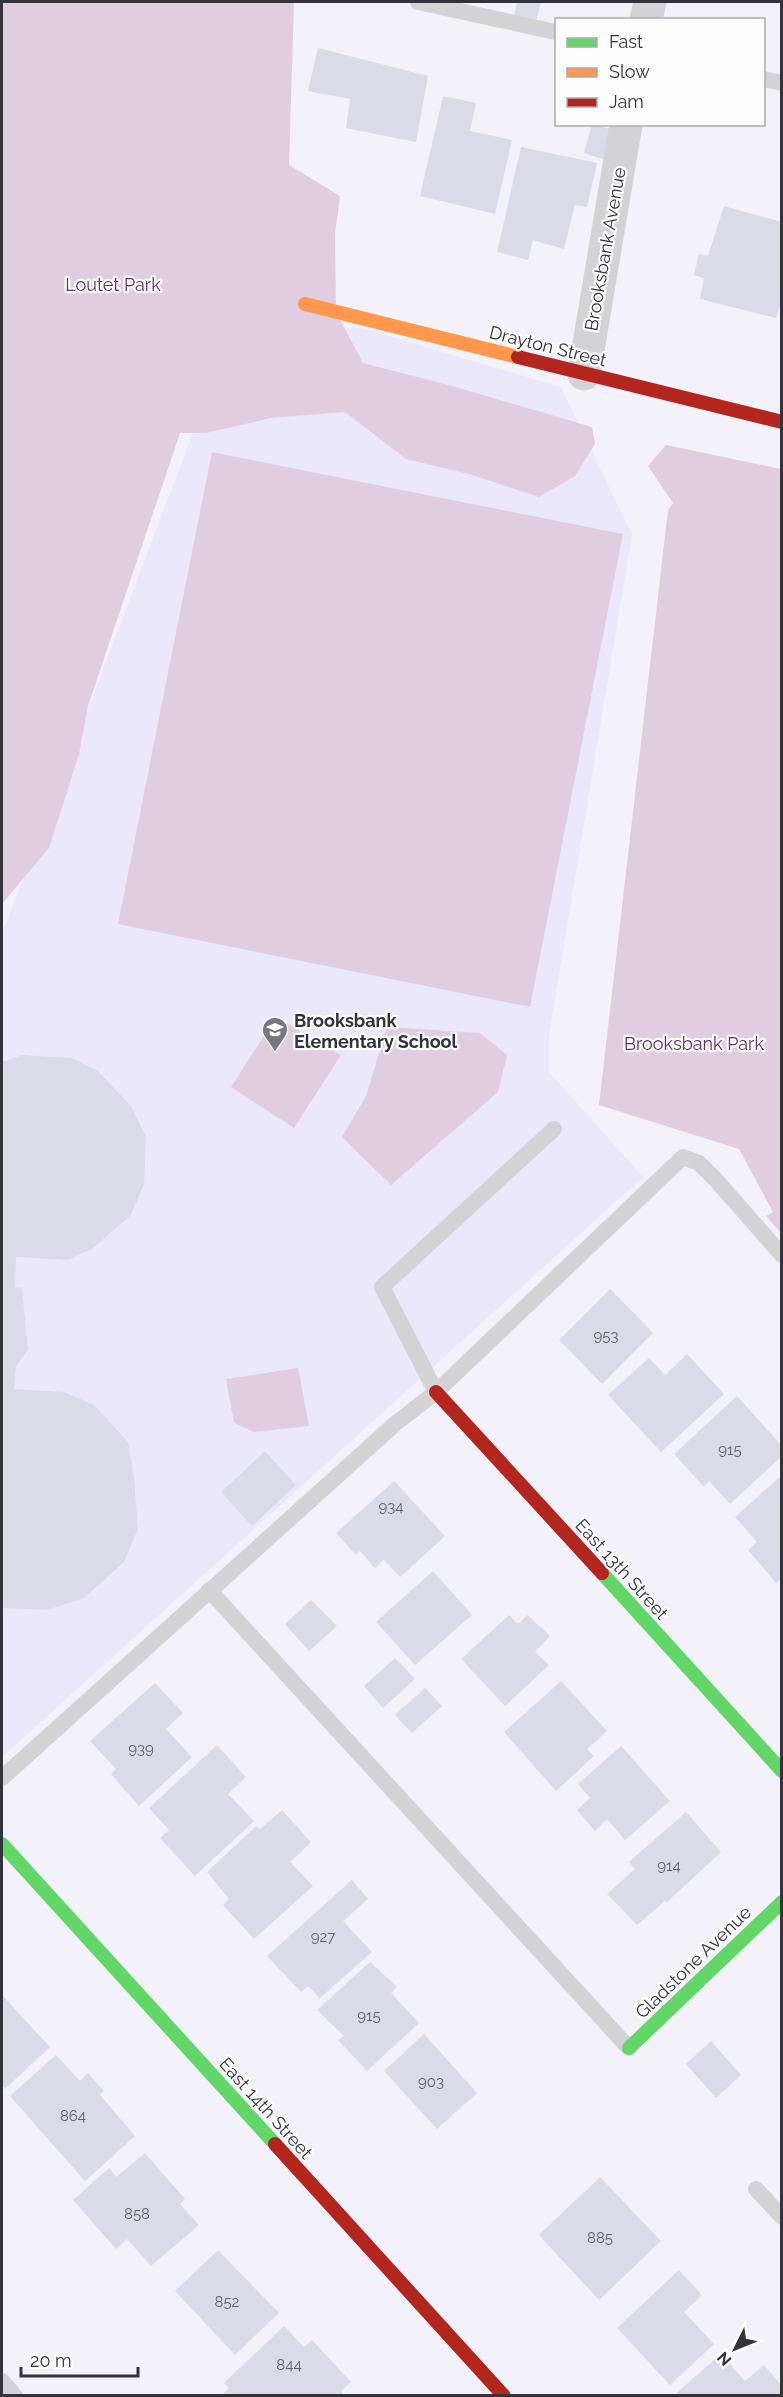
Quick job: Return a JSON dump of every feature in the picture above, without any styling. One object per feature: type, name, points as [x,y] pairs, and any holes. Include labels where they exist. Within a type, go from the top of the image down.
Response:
[{"type":"street","points":[[646,18],[650,2]]},
{"type":"street","name":"Brooksbank Avenue","points":[[584,374],[626,126]]},
{"type":"street","name":"Drayton Street","points":[[305,304],[782,422]]},
{"type":"street","name":"East 13th Street","points":[[436,1392],[782,1771]]},
{"type":"street","name":"East 14th Street","points":[[2,1844],[504,2396]]},
{"type":"street","name":"Gladstone Avenue","points":[[629,2048],[782,1902]]},
{"type":"lane","points":[[418,2],[555,32]]},
{"type":"lane","points":[[765,79],[782,83]]},
{"type":"lane","points":[[436,1392],[382,1287],[554,1130]]},
{"type":"lane","points":[[2,1778],[209,1590],[396,1424],[436,1392],[683,1157],[699,1163],[782,1255]]},
{"type":"lane","points":[[209,1590],[629,2048]]},
{"type":"lane","points":[[756,2189],[782,2217]]},
{"type":"lane","points":[[2,2381],[15,2396]]},
{"type":"shaded area","name":"Brooksbank Elementary School","points":[[362,328],[561,387],[632,535],[549,1034],[549,1072],[643,1177],[2,1757],[2,931],[232,331]]},
{"type":"green space","name":"Loutet Park","points":[[2,2],[294,2],[289,165],[340,196],[335,234],[336,312],[363,363],[456,387],[592,427],[595,444],[575,476],[539,497],[469,474],[406,459],[345,412],[271,418],[206,433],[180,433],[88,706],[79,754],[49,848],[2,904]]},
{"type":"green space","name":"Brooksbank Park","points":[[666,445],[781,469],[781,1233],[766,1216],[773,1212],[739,1149],[599,1105],[668,510],[673,503],[648,466]]},
{"type":"green space","points":[[212,452],[623,534],[530,1007],[118,924]]},
{"type":"green space","points":[[276,1017],[341,1055],[294,1128],[231,1087]]},
{"type":"green space","points":[[387,1027],[480,1033],[507,1055],[498,1092],[391,1185],[342,1137],[366,1096]]},
{"type":"green space","points":[[298,1368],[309,1426],[254,1432],[234,1423],[226,1379]]},
{"type":"building","points":[[517,2],[541,2],[536,21],[514,15]]},
{"type":"building","points":[[318,48],[428,76],[416,142],[346,128],[350,99],[308,91]]},
{"type":"building","points":[[443,96],[476,103],[470,131],[512,140],[495,214],[420,196]]},
{"type":"building","points":[[591,126],[614,130],[605,160],[584,153]]},
{"type":"building","points":[[521,147],[597,163],[587,207],[575,205],[564,249],[533,240],[528,260],[497,252]]},
{"type":"building","points":[[724,206],[782,222],[782,300],[776,318],[700,299],[704,278],[694,275],[699,254],[708,256]]},
{"type":"building","points":[[22,1055],[72,1058],[98,1071],[131,1106],[146,1137],[144,1184],[131,1215],[92,1249],[67,1260],[16,1257],[15,1287],[22,1288],[28,1350],[16,1366],[14,1389],[64,1392],[94,1405],[128,1442],[134,1478],[138,1529],[124,1562],[84,1598],[47,1610],[2,1608],[2,1062]]},
{"type":"building","points":[[610,1289],[653,1333],[602,1384],[559,1340]]},
{"type":"building","points":[[687,1354],[724,1394],[661,1452],[608,1395],[649,1358],[665,1375]]},
{"type":"building","points":[[737,1396],[782,1446],[782,1456],[730,1504],[709,1481],[704,1487],[674,1454]]},
{"type":"building","points":[[265,1451],[296,1485],[252,1526],[221,1492]]},
{"type":"building","points":[[782,1475],[782,1578],[776,1583],[748,1550],[757,1542],[735,1517]]},
{"type":"building","points":[[394,1481],[445,1536],[400,1577],[384,1560],[375,1568],[360,1551],[356,1555],[336,1533]]},
{"type":"building","points":[[433,1571],[472,1615],[415,1665],[376,1622]]},
{"type":"building","points":[[311,1600],[337,1626],[309,1651],[285,1624]]},
{"type":"building","points":[[509,1615],[518,1624],[527,1615],[550,1636],[535,1652],[549,1665],[505,1706],[461,1659]]},
{"type":"building","points":[[395,1658],[415,1679],[383,1708],[364,1686]]},
{"type":"building","points":[[561,1681],[607,1731],[587,1749],[594,1756],[556,1791],[504,1732]]},
{"type":"building","points":[[155,1683],[183,1713],[166,1729],[192,1757],[139,1806],[111,1774],[116,1769],[90,1741]]},
{"type":"building","points":[[425,1688],[442,1706],[412,1733],[395,1715]]},
{"type":"building","points":[[217,1745],[246,1777],[228,1794],[254,1821],[195,1876],[160,1838],[169,1830],[149,1808]]},
{"type":"building","points":[[621,1746],[670,1801],[625,1840],[607,1819],[595,1831],[577,1810],[590,1798],[578,1784]]},
{"type":"building","points":[[282,1810],[311,1842],[290,1862],[313,1886],[254,1939],[223,1905],[229,1899],[207,1872],[256,1826],[260,1829]]},
{"type":"building","points":[[686,1812],[721,1852],[666,1903],[665,1901],[637,1925],[607,1894],[635,1869],[629,1862]]},
{"type":"building","points":[[352,1880],[368,1899],[343,1921],[372,1952],[320,1998],[308,1986],[301,1992],[267,1956]]},
{"type":"building","points":[[370,1962],[397,1987],[391,1993],[419,2023],[367,2071],[338,2040],[344,2036],[317,2010]]},
{"type":"building","points":[[2,1995],[50,2047],[5,2089],[2,2085]]},
{"type":"building","points":[[424,2034],[477,2093],[437,2129],[384,2071]]},
{"type":"building","points":[[711,2041],[741,2075],[716,2098],[686,2064]]},
{"type":"building","points":[[56,2055],[80,2081],[88,2073],[104,2091],[100,2095],[135,2136],[85,2181],[10,2096]]},
{"type":"building","points":[[145,2153],[185,2199],[180,2204],[199,2225],[151,2266],[127,2239],[116,2249],[73,2200],[109,2168],[116,2177]]},
{"type":"building","points":[[600,2177],[661,2241],[599,2300],[539,2235]]},
{"type":"building","points":[[218,2250],[279,2313],[235,2355],[175,2291]]},
{"type":"building","points":[[679,2270],[702,2295],[684,2312],[714,2344],[670,2385],[617,2328]]},
{"type":"building","points":[[284,2326],[304,2347],[312,2340],[351,2382],[341,2391],[345,2396],[221,2396],[229,2388],[224,2383]]},
{"type":"building","points":[[721,2354],[745,2381],[764,2365],[782,2386],[782,2396],[673,2396]]},
{"type":"traffic: fast","points":[[602,1573],[782,1771]]},
{"type":"traffic: fast","points":[[2,1844],[275,2144]]},
{"type":"traffic: fast","points":[[629,2048],[782,1902]]},
{"type":"traffic: slow","points":[[305,304],[518,357]]},
{"type":"traffic: jam","points":[[518,357],[782,422]]},
{"type":"traffic: jam","points":[[436,1392],[602,1573]]},
{"type":"traffic: jam","points":[[275,2144],[504,2396]]},
{"type":"place","name":"Brooksbank Elementary School","points":[[275,1053]]}]
